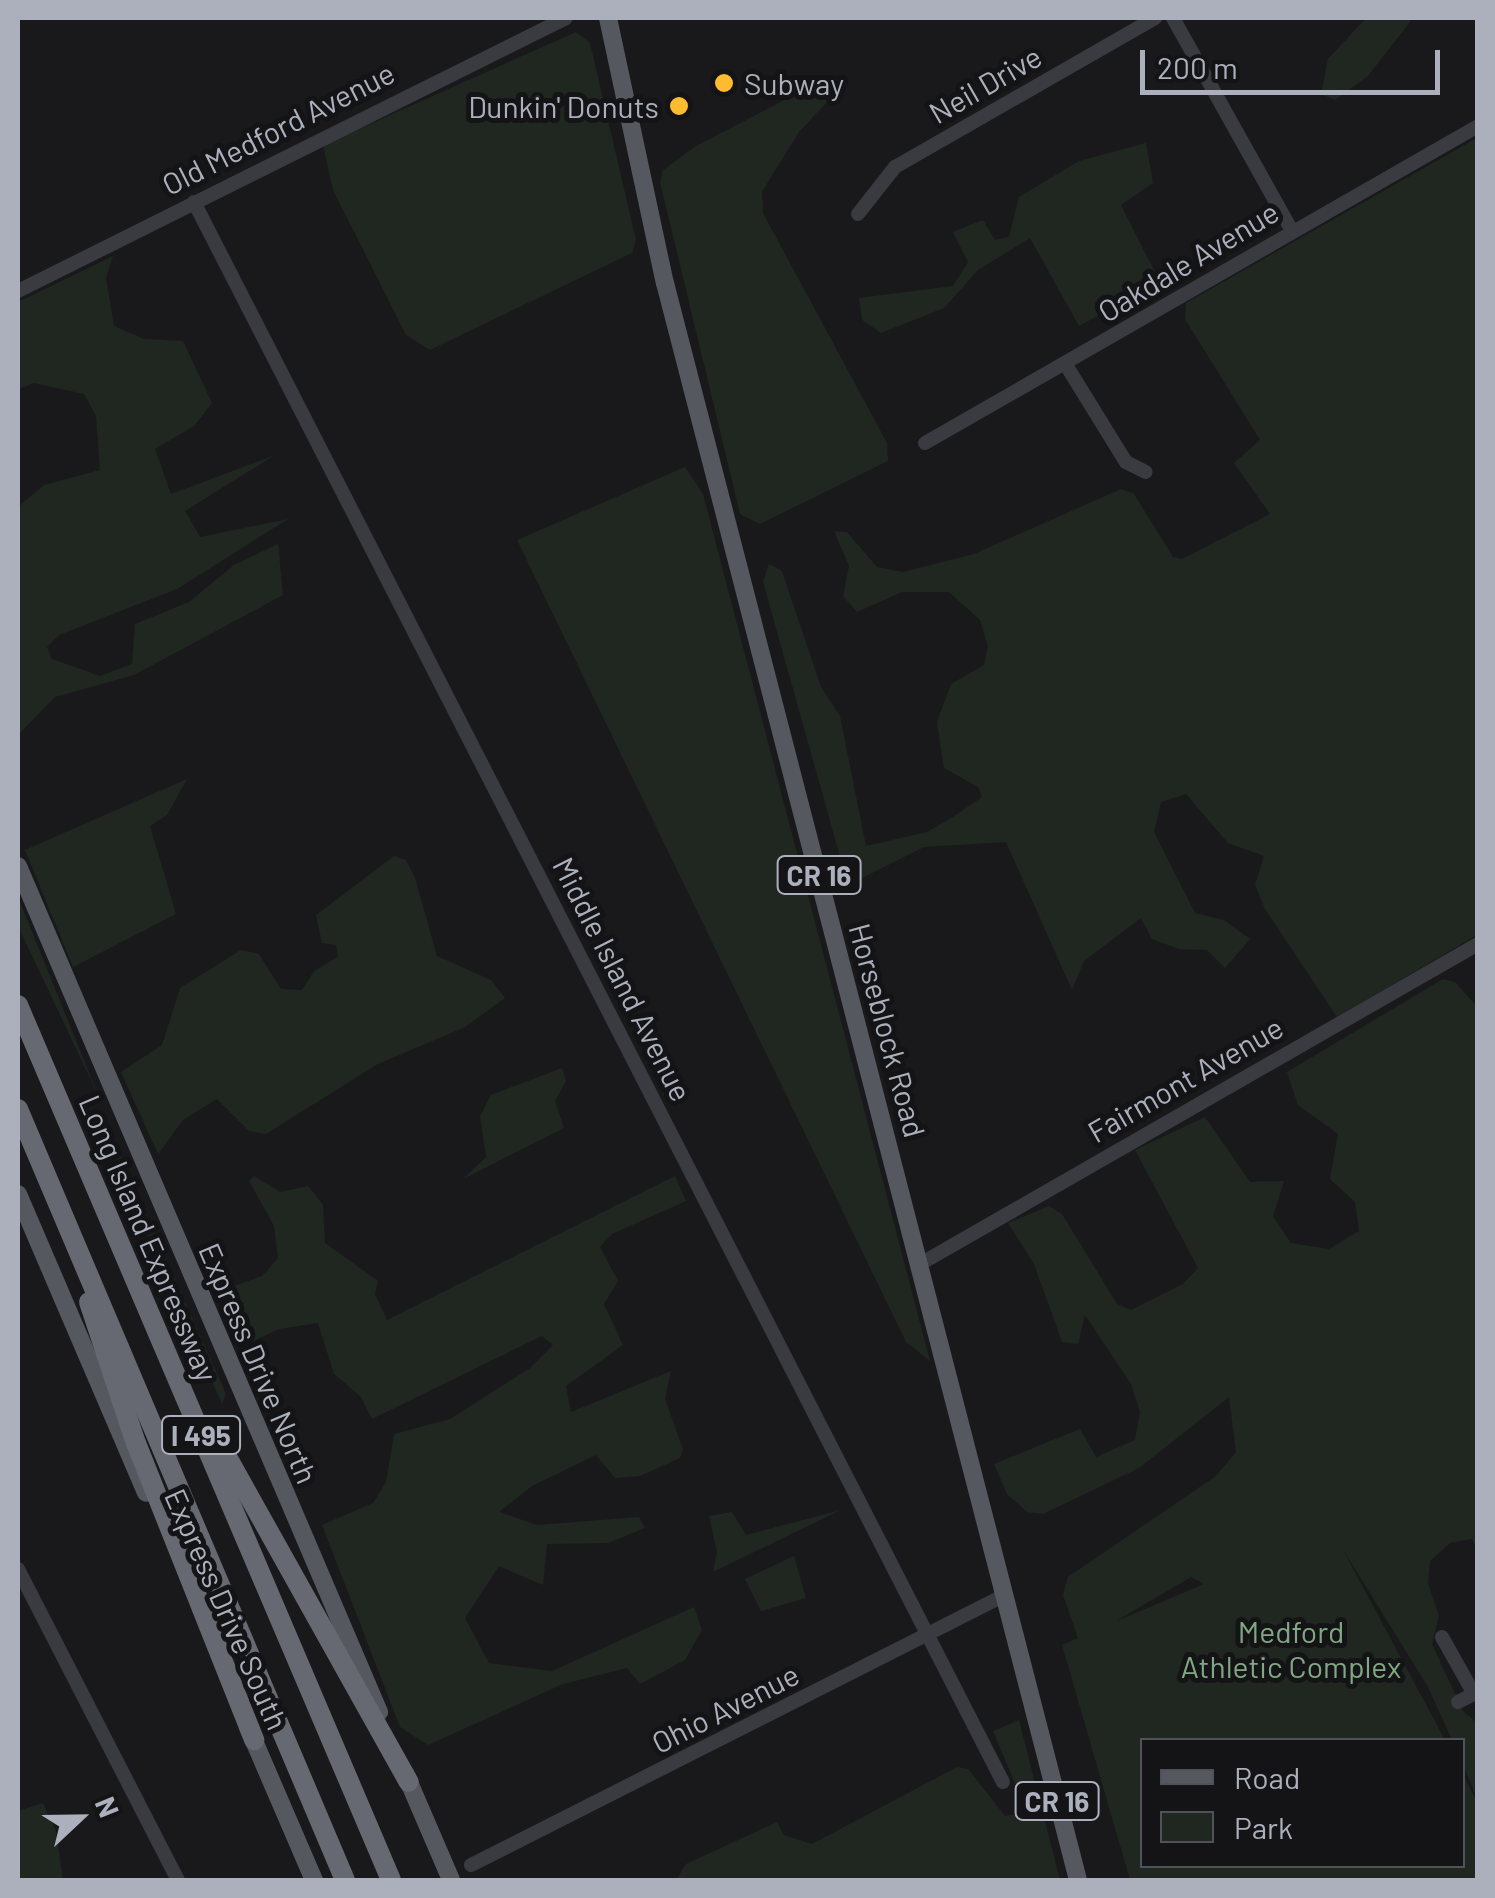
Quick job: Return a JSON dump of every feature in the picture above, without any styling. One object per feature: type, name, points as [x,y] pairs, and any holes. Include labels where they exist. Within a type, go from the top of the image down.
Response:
[{"type":"highway","name":"Long Island Expressway","points":[[18,1005],[391,1880]]},
{"type":"highway","name":"I 495","points":[[18,1109],[344,1880]]},
{"type":"highway","points":[[74,1242],[112,1376],[254,1740]]},
{"type":"highway","points":[[141,1294],[409,1782]]},
{"type":"main road","name":"Horseblock Road","points":[[608,18],[674,318],[1078,1880]]},
{"type":"main road","name":"Express Drive North","points":[[18,866],[451,1880]]},
{"type":"main road","name":"Express Drive South","points":[[18,1194],[314,1880]]},
{"type":"street","name":"Old Medford Avenue","points":[[18,291],[566,18]]},
{"type":"street","name":"Neil Drive","points":[[858,214],[895,167],[1155,18]]},
{"type":"street","points":[[1172,18],[1292,231]]},
{"type":"street","name":"Oakdale Avenue","points":[[925,443],[1478,126]]},
{"type":"street","name":"Middle Island Avenue","points":[[194,202],[1002,1782]]},
{"type":"street","points":[[1066,365],[1126,462],[1146,472]]},
{"type":"street","name":"Fairmont Avenue","points":[[920,1264],[1478,944]]},
{"type":"street","points":[[18,1570],[178,1880]]},
{"type":"street","name":"Ohio Avenue","points":[[471,1865],[1002,1596]]},
{"type":"street","points":[[1442,1637],[1476,1693],[1458,1702]]},
{"type":"green space","points":[[1366,18],[1413,18],[1368,76],[1335,100],[1321,94],[1328,59]]},
{"type":"green space","points":[[576,32],[590,43],[636,240],[632,253],[430,350],[406,335],[333,190],[323,145]]},
{"type":"green space","points":[[825,79],[841,87],[799,132],[771,177],[762,192],[763,213],[887,443],[888,461],[760,524],[740,514],[660,182],[663,170],[696,146]]},
{"type":"green space","points":[[1477,138],[1477,935],[1337,1017],[1265,909],[1255,885],[1264,856],[1228,843],[1186,794],[1161,802],[1154,832],[1195,913],[1224,920],[1250,939],[1225,968],[1207,950],[1179,949],[1152,939],[1141,918],[1084,961],[1072,990],[1006,842],[924,847],[848,885],[763,582],[769,564],[782,571],[821,687],[840,716],[866,846],[927,832],[950,819],[982,797],[978,787],[944,768],[937,722],[951,684],[984,665],[988,646],[980,620],[949,592],[902,592],[857,612],[843,596],[849,566],[834,531],[847,532],[877,567],[903,572],[974,554],[1121,489],[1134,494],[1173,557],[1182,559],[1270,514],[1234,463],[1260,440],[1185,319],[1186,303]]},
{"type":"green space","points":[[1146,143],[1153,183],[1121,205],[1160,282],[1079,326],[1030,238],[978,270],[944,308],[881,333],[862,320],[859,298],[953,286],[968,262],[953,232],[983,220],[995,240],[1009,237],[1019,197],[1079,161]]},
{"type":"green space","points":[[113,256],[106,278],[114,326],[144,339],[183,341],[212,403],[194,426],[155,449],[171,494],[275,455],[185,511],[200,537],[288,519],[177,589],[59,635],[47,647],[52,659],[100,676],[132,664],[135,624],[189,602],[234,565],[278,544],[283,595],[134,675],[55,697],[18,735],[18,507],[44,485],[100,470],[96,416],[84,394],[34,383],[18,389],[18,302]]},
{"type":"green space","points":[[685,467],[703,494],[930,1361],[906,1342],[517,540]]},
{"type":"green space","points":[[187,779],[167,815],[150,826],[176,914],[73,967],[25,850]]},
{"type":"green space","points":[[394,856],[406,860],[415,878],[437,956],[491,980],[505,998],[465,1027],[378,1064],[266,1134],[249,1131],[217,1099],[183,1120],[158,1154],[121,1072],[162,1045],[180,988],[241,950],[259,954],[281,989],[302,990],[314,971],[338,957],[336,945],[322,943],[316,915]]},
{"type":"green space","points":[[18,897],[98,1095],[18,926]]},
{"type":"green space","name":"Medford Athletic Complex","points":[[1443,979],[1455,982],[1478,1008],[1478,1550],[1472,1539],[1450,1543],[1430,1561],[1428,1583],[1439,1616],[1432,1644],[1463,1711],[1477,1723],[1477,1798],[1465,1770],[1465,1738],[1451,1738],[1428,1687],[1342,1548],[1444,1738],[1140,1738],[1140,1868],[1465,1868],[1465,1778],[1477,1802],[1477,1880],[1130,1880],[1062,1645],[1078,1638],[1063,1595],[1068,1577],[1216,1476],[1236,1452],[1229,1397],[1139,1468],[1043,1514],[1027,1512],[1007,1494],[994,1464],[1080,1429],[1096,1457],[1135,1440],[1140,1412],[1131,1384],[1085,1315],[1078,1344],[1062,1342],[1034,1264],[1008,1223],[1049,1206],[1062,1214],[1117,1304],[1131,1310],[1183,1284],[1198,1268],[1135,1150],[1205,1117],[1250,1182],[1284,1181],[1273,1216],[1291,1243],[1329,1249],[1359,1231],[1355,1202],[1330,1179],[1338,1134],[1298,1105],[1287,1072]],"holes":[[[1191,1577],[1204,1584],[1117,1621]]]},
{"type":"green space","points":[[562,1068],[566,1081],[555,1101],[564,1128],[463,1179],[486,1157],[480,1116],[491,1095]]},
{"type":"green space","points":[[112,1137],[226,1394],[222,1404],[120,1173]]},
{"type":"green space","points":[[254,1176],[280,1192],[308,1186],[323,1205],[325,1243],[378,1281],[375,1294],[387,1320],[675,1176],[686,1201],[612,1234],[600,1247],[618,1281],[604,1304],[623,1345],[566,1386],[571,1412],[671,1371],[665,1399],[683,1449],[680,1458],[640,1476],[615,1478],[596,1455],[532,1486],[499,1512],[537,1525],[639,1517],[645,1528],[608,1543],[547,1544],[543,1585],[499,1566],[465,1618],[489,1663],[552,1671],[694,1607],[702,1630],[685,1660],[640,1684],[627,1668],[563,1684],[428,1745],[400,1727],[322,1525],[373,1503],[386,1482],[394,1434],[450,1419],[530,1368],[553,1345],[542,1336],[372,1419],[361,1397],[334,1374],[318,1323],[279,1329],[243,1346],[220,1291],[262,1276],[278,1258],[274,1226],[249,1181]]},
{"type":"green space","points":[[841,1510],[713,1572],[717,1552],[709,1516],[732,1512],[746,1535]]},
{"type":"green space","points":[[794,1556],[806,1598],[761,1611],[745,1579]]},
{"type":"green space","points":[[1019,1720],[1060,1880],[676,1880],[686,1864],[777,1822],[784,1835],[812,1844],[957,1767],[968,1769],[1005,1816],[1027,1812],[993,1731]]},
{"type":"green space","points":[[43,1803],[56,1831],[63,1880],[18,1880],[18,1811]]},
{"type":"place","name":"Subway","points":[[724,83]]},
{"type":"place","name":"Dunkin' Donuts","points":[[679,106]]}]
